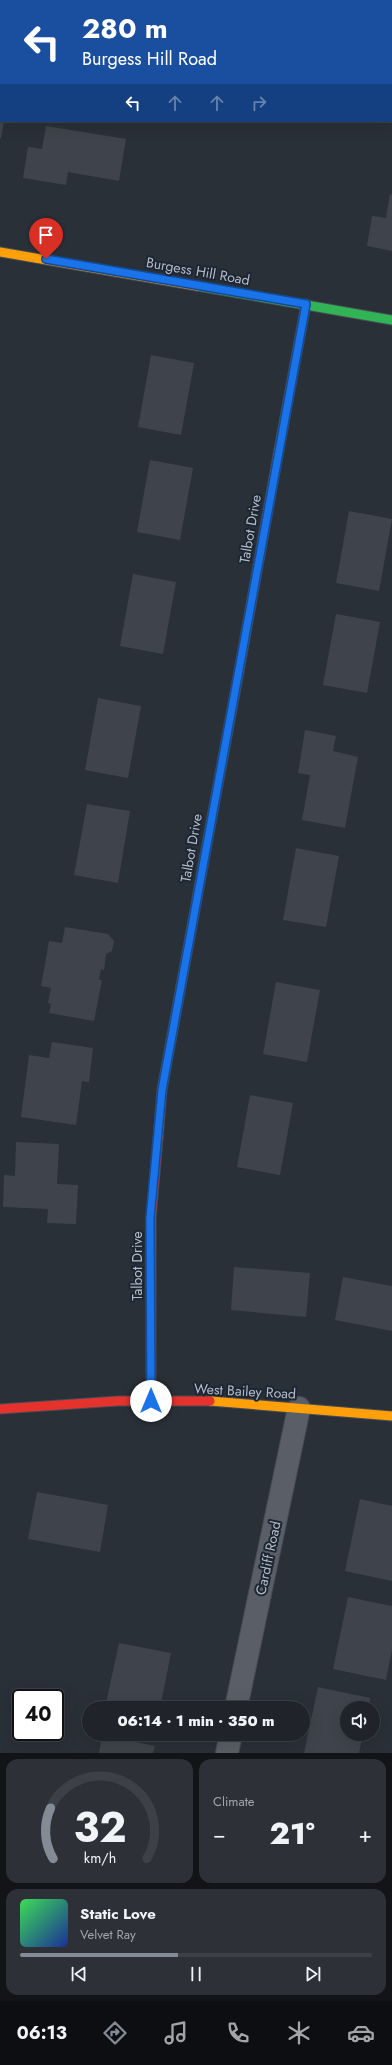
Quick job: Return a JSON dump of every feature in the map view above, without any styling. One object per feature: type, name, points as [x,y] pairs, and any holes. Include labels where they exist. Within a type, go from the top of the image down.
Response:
[{"type":"street","name":"Burgess Hill Road","points":[[0,252],[392,320]]},
{"type":"street","name":"Talbot Drive","points":[[151,1401],[150,1218],[162,1090],[306,304]]},
{"type":"street","name":"West Bailey Road","points":[[0,1409],[118,1401],[221,1402],[392,1416]]},
{"type":"street","name":"Cardiff Road","points":[[237,1701],[299,1408]]},
{"type":"street","points":[[227,1753],[230,1741]]},
{"type":"building","points":[[0,122],[4,122],[1,138]]},
{"type":"building","points":[[46,126],[126,139],[119,181],[68,172],[66,185],[23,178],[28,147],[42,149]]},
{"type":"building","points":[[390,194],[392,195],[392,251],[367,246],[372,216],[386,218]]},
{"type":"building","points":[[151,355],[194,363],[181,435],[138,427]]},
{"type":"building","points":[[150,460],[193,468],[180,540],[137,532]]},
{"type":"building","points":[[349,511],[392,519],[379,591],[336,583]]},
{"type":"building","points":[[133,574],[176,582],[163,654],[120,646]]},
{"type":"building","points":[[336,614],[380,622],[367,693],[323,685]]},
{"type":"building","points":[[98,698],[141,706],[128,778],[85,770]]},
{"type":"building","points":[[305,730],[336,736],[333,751],[358,757],[345,828],[302,820],[310,775],[298,773]]},
{"type":"building","points":[[87,804],[130,811],[118,883],[74,875]]},
{"type":"building","points":[[296,848],[339,856],[326,927],[283,920]]},
{"type":"building","points":[[65,927],[108,934],[114,941],[112,951],[106,954],[104,970],[101,969],[99,980],[102,980],[94,1021],[49,1013],[51,1004],[48,1003],[51,988],[41,986],[49,941],[62,943]]},
{"type":"building","points":[[276,982],[320,990],[307,1062],[263,1054]]},
{"type":"building","points":[[52,1042],[93,1048],[89,1082],[82,1081],[76,1125],[21,1117],[29,1055],[49,1058]]},
{"type":"building","points":[[250,1095],[293,1103],[280,1175],[237,1167]]},
{"type":"building","points":[[16,1142],[59,1144],[57,1184],[78,1185],[76,1224],[47,1223],[48,1209],[3,1207],[4,1175],[15,1176]]},
{"type":"building","points":[[234,1267],[310,1273],[306,1317],[231,1310]]},
{"type":"building","points":[[343,1277],[392,1286],[392,1331],[335,1320]]},
{"type":"building","points":[[37,1492],[108,1505],[100,1552],[28,1539]]},
{"type":"building","points":[[360,1499],[392,1506],[392,1581],[345,1571]]},
{"type":"building","points":[[348,1597],[392,1606],[392,1649],[386,1680],[333,1669]]},
{"type":"building","points":[[119,1643],[171,1653],[161,1701],[107,1701]]},
{"type":"building","points":[[318,1687],[370,1698],[369,1701],[340,1701],[340,1741],[362,1741],[359,1753],[304,1753],[307,1741],[310,1741],[310,1725]]},
{"type":"building","points":[[101,1741],[131,1741],[155,1746],[153,1753],[99,1753]]},
{"type":"traffic: fast","points":[[197,286],[392,320]]},
{"type":"traffic: fast","points":[[279,450],[306,304]]},
{"type":"traffic: fast","points":[[203,866],[239,671]]},
{"type":"traffic: slow","points":[[0,252],[197,286]]},
{"type":"traffic: slow","points":[[239,671],[279,450]]},
{"type":"traffic: slow","points":[[158,1138],[162,1090],[203,866]]},
{"type":"traffic: slow","points":[[210,1401],[392,1416]]},
{"type":"traffic: jam","points":[[151,1401],[151,1218],[158,1138]]},
{"type":"traffic: jam","points":[[0,1409],[118,1401],[210,1401]]},
{"type":"route","points":[[46,259],[306,304],[162,1090],[150,1218],[151,1401]]}]
